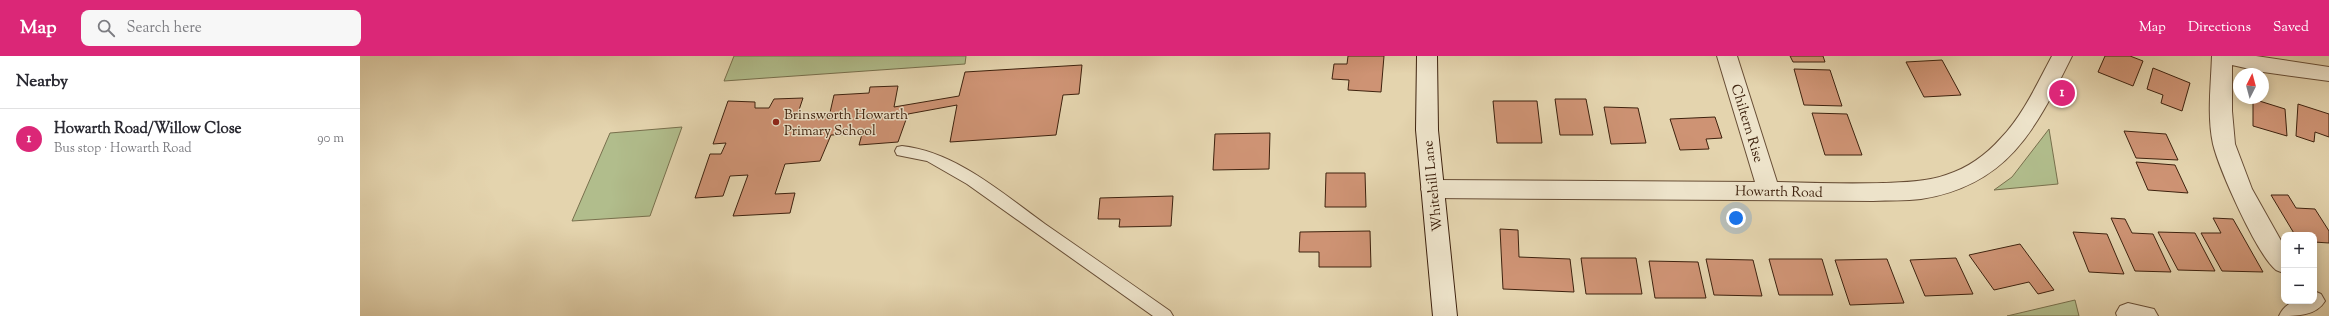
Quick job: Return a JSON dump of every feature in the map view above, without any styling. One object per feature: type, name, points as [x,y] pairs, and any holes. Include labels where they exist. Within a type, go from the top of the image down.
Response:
[{"type":"street","name":"Whitehill Lane","points":[[1427,56],[1427,130],[1445,316]]},
{"type":"street","name":"Chiltern Rise","points":[[1727,56],[1769,191]]},
{"type":"street","name":"Howarth Road","points":[[1432,189],[1873,192],[1921,190],[1948,184],[1971,176],[1986,166],[2019,133],[2036,107],[2062,56]]},
{"type":"street","points":[[2281,260],[2257,221],[2235,174],[2224,145],[2223,56],[2263,65],[2329,74]]},
{"type":"street","points":[[2291,316],[2318,298]]},
{"type":"lane","points":[[902,151],[919,153],[932,157],[972,180],[1165,316]]},
{"type":"green space","points":[[734,56],[966,56],[965,64],[724,81]]},
{"type":"green space","points":[[682,127],[650,216],[572,221],[610,133]]},
{"type":"green space","points":[[2049,129],[2058,184],[1994,190],[2012,177]]},
{"type":"green space","points":[[2075,300],[2079,316],[2007,316]]},
{"type":"building","points":[[1348,56],[1384,56],[1381,92],[1348,90],[1349,80],[1332,79],[1334,64],[1347,64]]},
{"type":"building","points":[[1790,56],[1823,56],[1825,62],[1793,62]]},
{"type":"building","points":[[2105,56],[2130,56],[2143,61],[2133,86],[2098,72]]},
{"type":"building","points":[[1942,60],[1961,95],[1924,97],[1906,62]]},
{"type":"building","points":[[1082,65],[1079,94],[1063,95],[1056,135],[950,142],[957,105],[908,114],[898,142],[859,145],[862,134],[831,135],[820,161],[785,164],[775,194],[795,193],[790,213],[733,216],[748,175],[730,176],[723,196],[695,198],[710,154],[721,154],[726,143],[713,144],[728,101],[755,102],[755,108],[769,108],[774,99],[803,98],[796,119],[829,117],[834,95],[869,93],[870,87],[898,86],[894,107],[959,96],[965,72]]},
{"type":"building","points":[[2153,68],[2190,83],[2182,111],[2161,103],[2163,95],[2147,89]]},
{"type":"building","points":[[1794,69],[1830,70],[1842,106],[1804,105]]},
{"type":"building","points":[[1555,99],[1586,99],[1593,135],[1560,135]]},
{"type":"building","points":[[1493,101],[1537,101],[1542,143],[1497,143]]},
{"type":"building","points":[[2253,104],[2269,104],[2285,109],[2287,136],[2253,126]]},
{"type":"building","points":[[2298,104],[2329,114],[2329,137],[2315,132],[2314,142],[2296,136]]},
{"type":"building","points":[[1604,107],[1638,108],[1646,143],[1611,144]]},
{"type":"building","points":[[1812,113],[1847,114],[1862,155],[1825,155]]},
{"type":"building","points":[[1715,117],[1722,138],[1706,139],[1709,149],[1680,150],[1670,119]]},
{"type":"building","points":[[2124,131],[2166,134],[2178,160],[2136,158]]},
{"type":"building","points":[[1270,133],[1269,169],[1213,170],[1215,134]]},
{"type":"building","points":[[2136,162],[2175,165],[2188,193],[2148,190]]},
{"type":"building","points":[[1326,173],[1365,173],[1366,207],[1325,207]]},
{"type":"building","points":[[2271,195],[2288,195],[2296,208],[2315,209],[2329,231],[2329,243],[2317,242],[2317,232],[2293,232]]},
{"type":"building","points":[[1173,196],[1171,226],[1119,227],[1120,219],[1098,219],[1100,198]]},
{"type":"building","points":[[2111,218],[2125,219],[2132,233],[2153,234],[2171,272],[2135,271]]},
{"type":"building","points":[[2213,218],[2233,219],[2263,272],[2222,271],[2201,233],[2221,233]]},
{"type":"building","points":[[1500,229],[1518,230],[1519,257],[1570,259],[1574,292],[1503,289]]},
{"type":"building","points":[[1370,231],[1371,267],[1319,267],[1319,252],[1299,252],[1300,232]]},
{"type":"building","points":[[2073,232],[2107,234],[2124,274],[2089,272]]},
{"type":"building","points":[[2158,232],[2195,233],[2215,271],[2178,270]]},
{"type":"building","points":[[2020,244],[2054,290],[2038,294],[2029,282],[1994,290],[1969,255]]},
{"type":"building","points":[[1581,258],[1636,258],[1642,294],[1586,294]]},
{"type":"building","points":[[1956,258],[1973,294],[1925,296],[1910,260]]},
{"type":"building","points":[[1706,259],[1753,260],[1762,296],[1714,295]]},
{"type":"building","points":[[1769,259],[1822,259],[1833,295],[1779,295]]},
{"type":"building","points":[[1887,259],[1904,303],[1850,305],[1835,260]]},
{"type":"building","points":[[1649,261],[1698,262],[1706,298],[1655,298]]},
{"type":"place","name":"Howarth Road/Willow Close","points":[[2062,93]]},
{"type":"place","name":"Brinsworth Howarth Primary School","points":[[776,122]]}]
